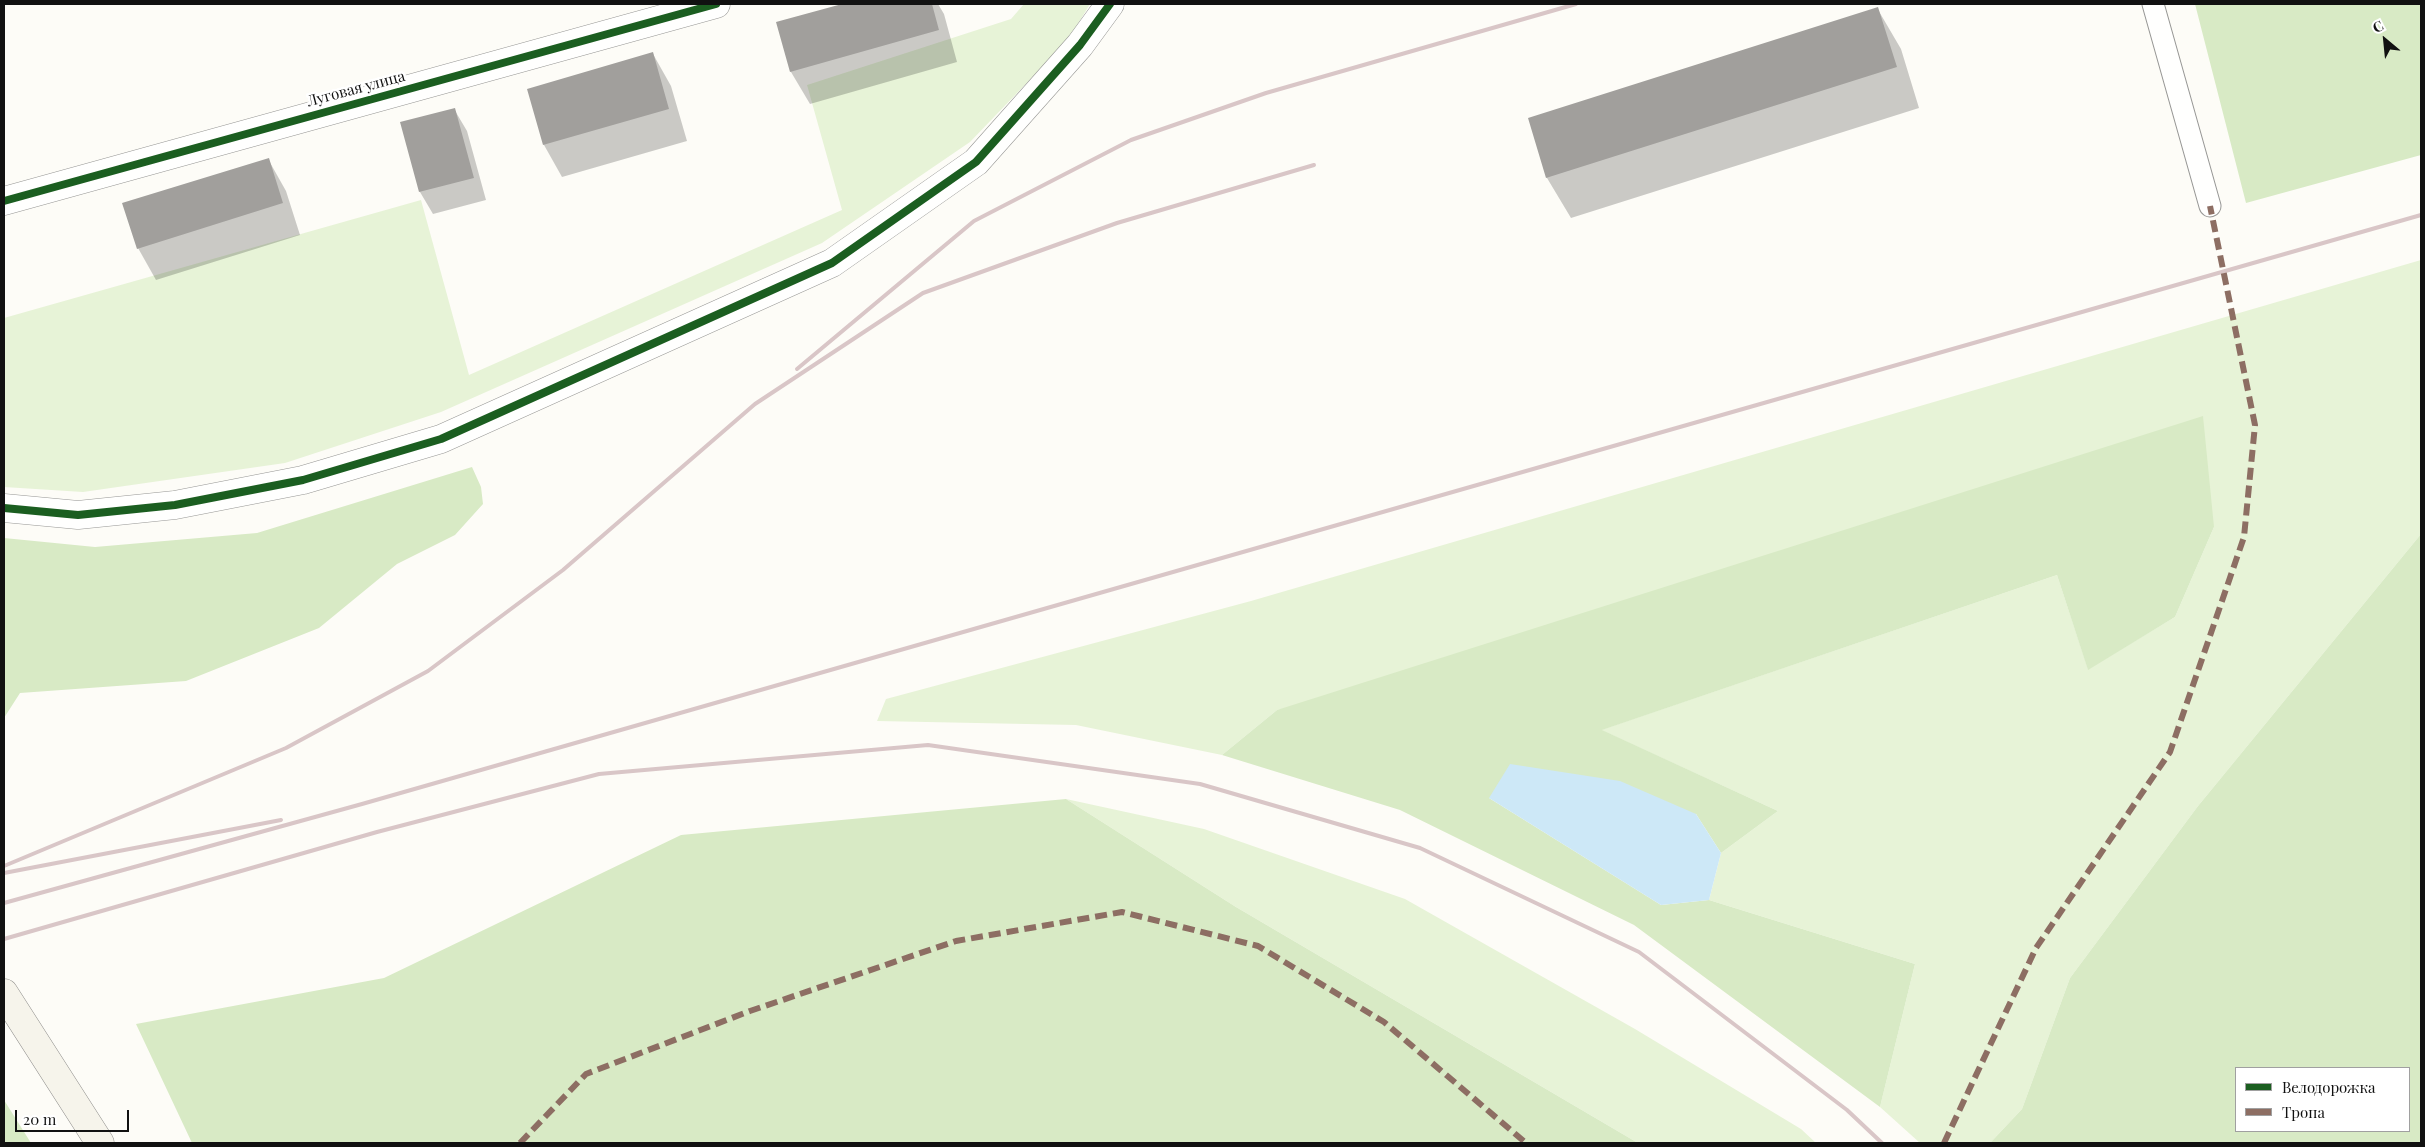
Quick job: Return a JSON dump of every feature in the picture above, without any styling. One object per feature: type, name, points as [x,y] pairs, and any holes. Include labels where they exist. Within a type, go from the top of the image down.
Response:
[{"type":"main road","points":[[4,993],[95,1135]]},
{"type":"street","name":"Луговая улица","points":[[4,201],[716,4]]},
{"type":"street","points":[[4,508],[78,515],[175,505],[303,480],[441,439],[823,268],[976,162],[1080,45],[1110,4]]},
{"type":"lane","points":[[2153,4],[2210,206]]},
{"type":"green space","points":[[1024,4],[1090,4],[1068,40],[970,142],[822,243],[441,412],[285,463],[83,492],[4,487],[4,318],[421,200],[469,375],[842,210],[807,85],[1011,19]]},
{"type":"green space","points":[[2195,4],[2421,4],[2421,155],[2246,203]]},
{"type":"green space","points":[[2421,260],[2421,534],[2198,806],[2070,978],[2022,1109],[1990,1143],[1920,1143],[1880,1107],[1915,964],[1709,900],[1721,853],[1778,811],[1601,730],[2057,575],[2088,669],[2175,617],[2214,527],[1277,710],[1222,755],[1076,725],[877,721],[886,699],[1251,601]]},
{"type":"green space","points":[[2203,416],[2214,527],[2175,617],[2088,670],[2057,575],[1602,730],[1778,811],[1721,853],[1696,814],[1489,798],[1661,905],[1709,900],[1915,964],[1880,1107],[1634,925],[1400,810],[1222,755],[1277,710]]},
{"type":"green space","points":[[472,467],[481,487],[483,504],[455,535],[397,564],[319,628],[186,681],[20,693],[4,718],[4,538],[95,547],[257,533]]},
{"type":"green space","points":[[2421,534],[2421,1143],[1990,1143],[2022,1109],[2070,978],[2198,806]]},
{"type":"green space","points":[[1066,799],[1204,829],[1405,899],[1635,1029],[1801,1129],[1816,1143],[1638,1143],[1236,907]]},
{"type":"green space","points":[[1066,799],[1236,907],[1638,1143],[192,1143],[136,1024],[384,978],[681,835]]},
{"type":"green space","points":[[4,1100],[31,1143],[4,1143]]},
{"type":"water","points":[[1510,764],[1620,781],[1696,814],[1721,853],[1709,900],[1661,905],[1489,798]]},
{"type":"building","points":[[842,4],[932,4],[939,30],[790,72],[776,22]]},
{"type":"building","points":[[1878,7],[1897,67],[1546,178],[1528,118]]},
{"type":"building","points":[[653,52],[669,109],[543,145],[527,89]]},
{"type":"building","points":[[455,108],[474,178],[419,192],[400,122]]},
{"type":"building","points":[[269,158],[283,203],[137,249],[122,203]]},
{"type":"railway","points":[[797,369],[974,221],[1131,140],[1266,93],[1576,4]]},
{"type":"railway","points":[[4,866],[286,748],[428,671],[563,570],[755,404],[923,293],[1117,223],[1314,165]]},
{"type":"railway","points":[[4,903],[362,804],[2421,215]]},
{"type":"railway","points":[[4,939],[377,832],[599,774],[928,745],[1200,784],[1420,848],[1639,952],[1847,1110],[1882,1143]]},
{"type":"railway","points":[[4,873],[281,820]]},
{"type":"marked path","points":[[1944,1143],[2036,948],[2170,752],[2244,537],[2255,425],[2210,206]]},
{"type":"marked path","points":[[520,1143],[586,1074],[750,1011],[956,941],[1122,912],[1258,946],[1384,1022],[1526,1143]]},
{"type":"cycle path","points":[[4,201],[716,4]]},
{"type":"cycle path","points":[[4,508],[78,515],[175,505],[303,480],[441,439],[832,263],[976,162],[1080,45],[1110,4]]}]
